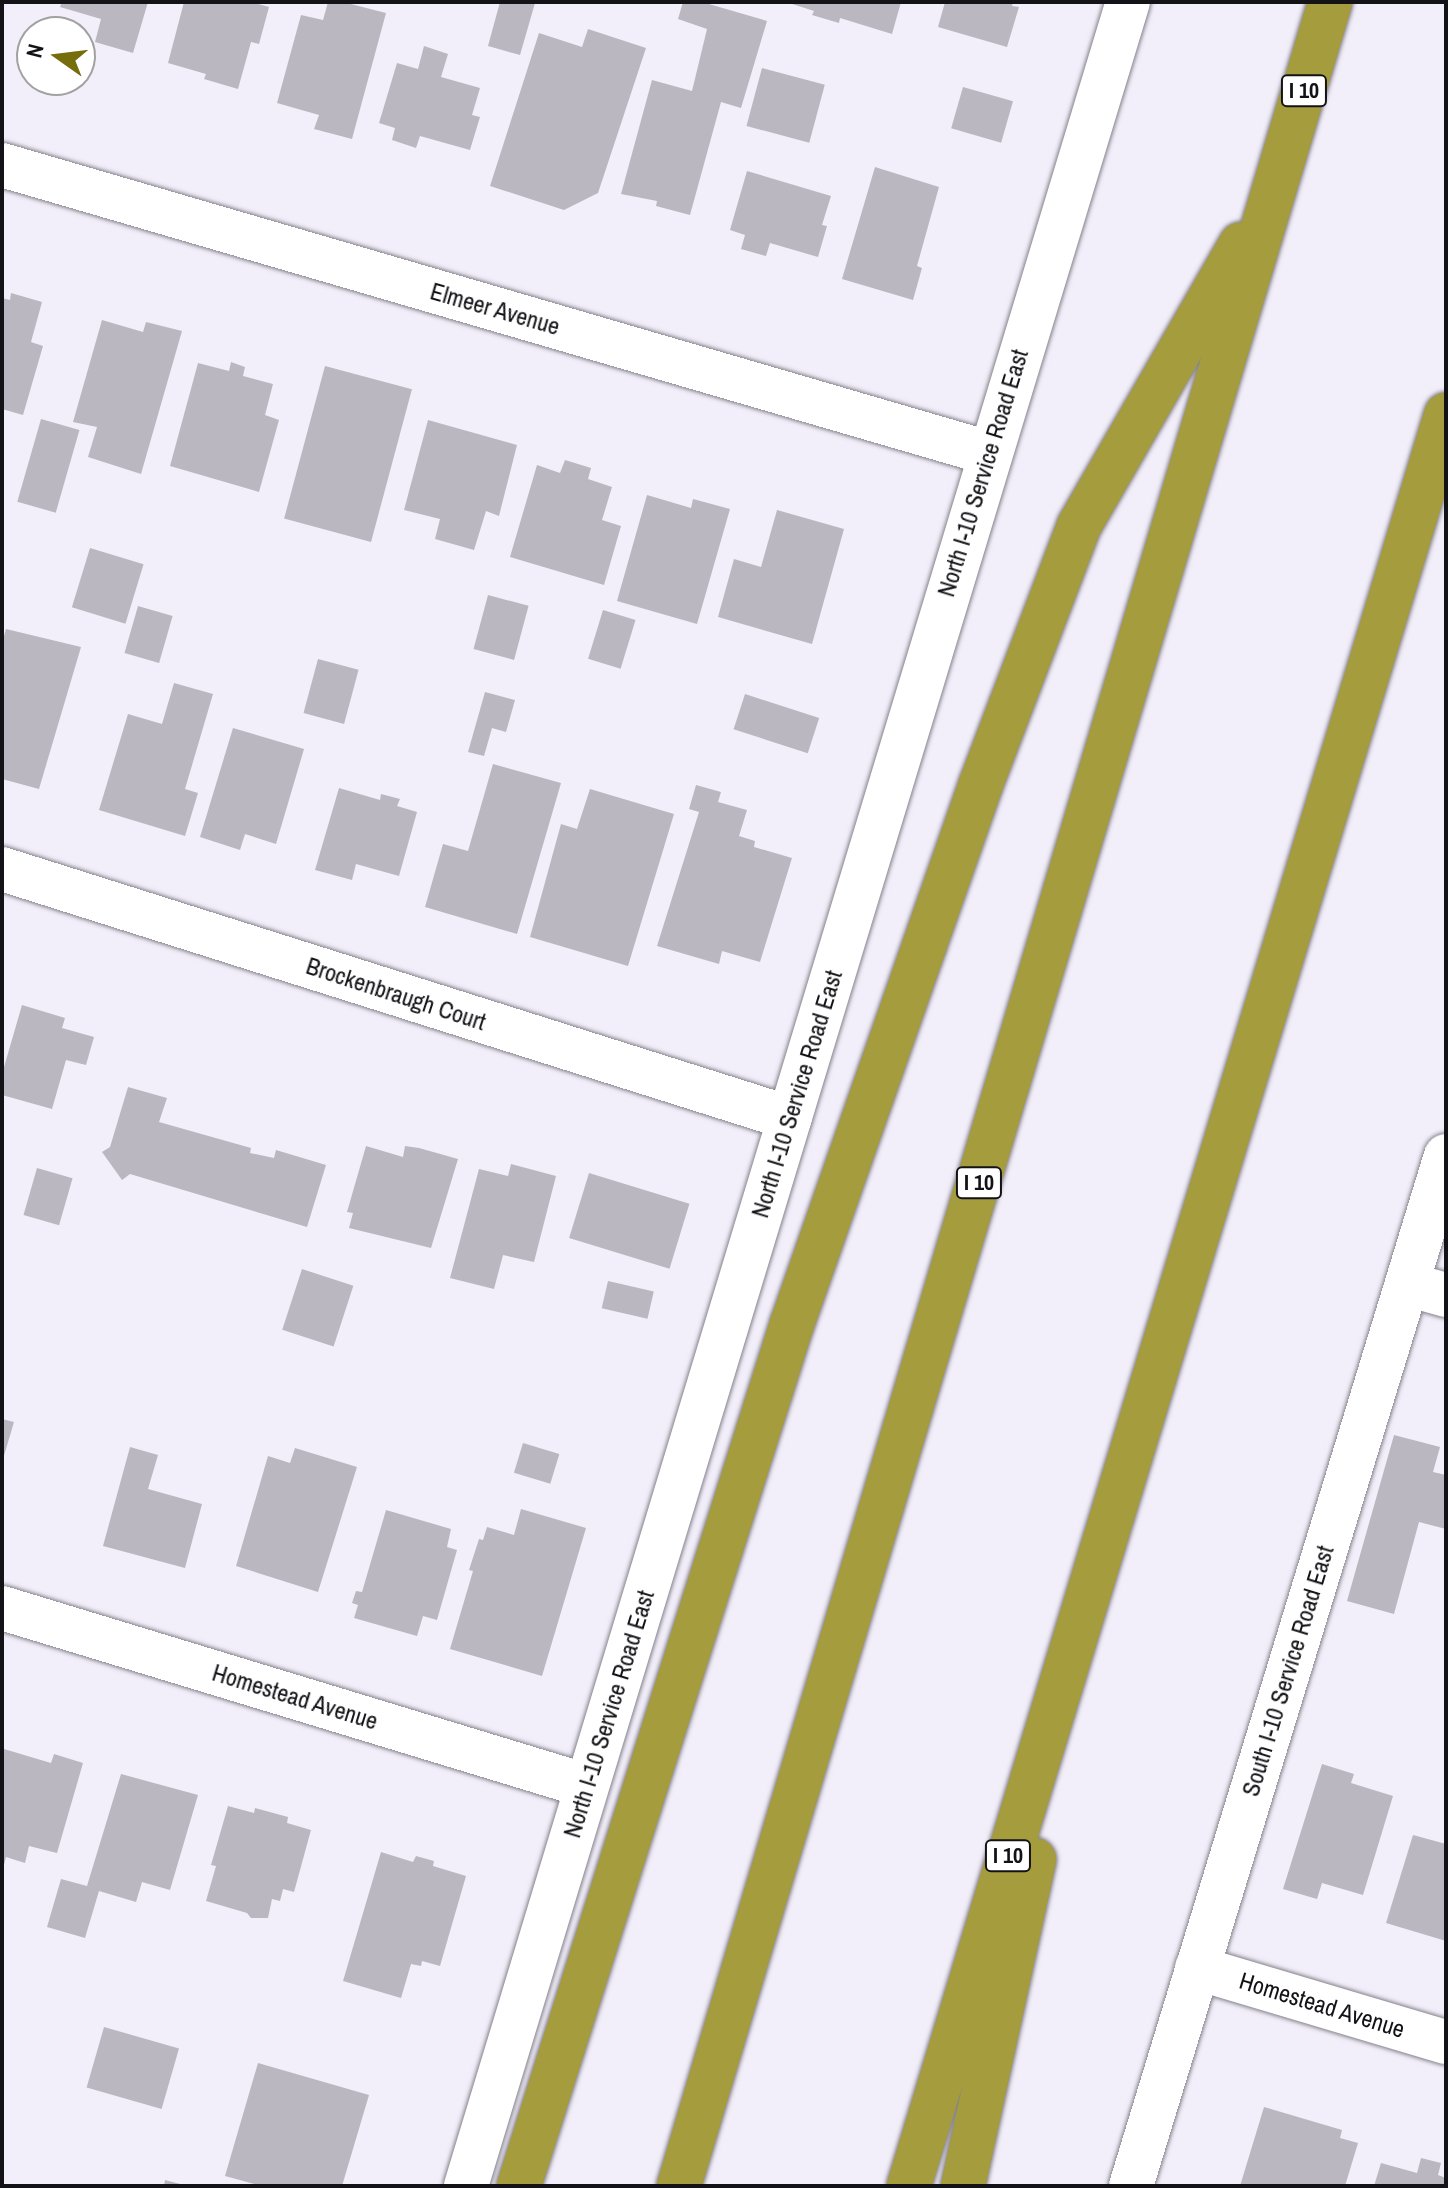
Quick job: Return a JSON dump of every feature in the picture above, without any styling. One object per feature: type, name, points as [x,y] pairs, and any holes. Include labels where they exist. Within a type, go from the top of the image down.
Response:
[{"type":"highway","name":"I 10","points":[[679,2186],[1330,2]]},
{"type":"highway","points":[[519,2186],[792,1324],[1008,712],[1079,526],[1278,179]]},
{"type":"highway","name":"I 10","points":[[909,2186],[1446,415]]},
{"type":"highway","points":[[963,2186],[1108,1526]]},
{"type":"street","name":"North I-10 Service Road East","points":[[466,2186],[1128,2]]},
{"type":"street","name":"Elmeer Avenue","points":[[2,165],[989,453]]},
{"type":"street","name":"Brockenbraugh Court","points":[[2,869],[790,1118]]},
{"type":"street","name":"South I-10 Service Road East","points":[[1131,2186],[1197,1968],[1427,1290],[1446,1156]]},
{"type":"street","name":"Homestead Avenue","points":[[2,1608],[587,1786]]},
{"type":"street","name":"Homestead Avenue","points":[[1197,1968],[1446,2042]]},
{"type":"building","points":[[62,2],[148,2],[133,53],[96,42],[101,19],[60,7]]},
{"type":"building","points":[[184,2],[251,2],[269,7],[259,44],[251,42],[238,89],[204,79],[206,74],[168,63]]},
{"type":"building","points":[[328,2],[343,2],[386,13],[352,139],[314,129],[319,115],[277,103],[301,15],[323,20]]},
{"type":"building","points":[[500,2],[535,3],[520,55],[488,46]]},
{"type":"building","points":[[683,2],[702,2],[767,21],[741,108],[721,102],[690,215],[656,206],[657,201],[621,194],[652,80],[692,91],[707,29],[678,19]]},
{"type":"building","points":[[786,2],[901,2],[892,34],[840,18],[839,23],[812,15],[814,11]]},
{"type":"building","points":[[945,2],[1013,2],[1012,6],[1019,7],[1007,47],[938,27]]},
{"type":"building","points":[[588,29],[646,48],[598,193],[564,210],[490,186],[539,33],[582,47]]},
{"type":"building","points":[[424,46],[448,54],[441,77],[480,88],[472,115],[480,117],[470,150],[420,136],[416,148],[392,140],[395,128],[379,123],[397,63],[418,69]]},
{"type":"building","points":[[762,68],[825,85],[809,143],[746,126]]},
{"type":"building","points":[[963,87],[1013,101],[1001,143],[951,128]]},
{"type":"building","points":[[875,167],[939,187],[917,266],[922,268],[913,300],[842,279]]},
{"type":"building","points":[[747,171],[831,196],[822,225],[827,226],[818,257],[770,243],[766,256],[741,249],[745,235],[730,230]]},
{"type":"building","points":[[11,293],[42,302],[31,342],[43,346],[23,415],[2,409],[2,298],[10,300]]},
{"type":"building","points":[[102,320],[143,332],[146,322],[182,331],[141,474],[88,457],[97,427],[73,422]]},
{"type":"building","points":[[231,362],[245,367],[243,376],[273,384],[265,415],[279,420],[259,492],[170,466],[198,363],[229,371]]},
{"type":"building","points":[[325,366],[412,389],[371,542],[284,519]]},
{"type":"building","points":[[41,419],[79,430],[56,513],[17,502]]},
{"type":"building","points":[[428,420],[517,445],[499,516],[486,511],[474,550],[435,539],[440,519],[404,510]]},
{"type":"building","points":[[565,460],[591,468],[588,479],[612,487],[602,520],[621,526],[604,585],[510,557],[537,465],[560,473]]},
{"type":"building","points":[[647,495],[691,508],[693,499],[730,509],[697,624],[617,601]]},
{"type":"building","points":[[777,510],[844,529],[812,644],[718,617],[734,559],[761,567]]},
{"type":"building","points":[[90,548],[144,564],[125,624],[72,607]]},
{"type":"building","points":[[488,595],[529,606],[514,660],[474,649]]},
{"type":"building","points":[[138,606],[173,616],[159,663],[124,653]]},
{"type":"building","points":[[603,610],[636,620],[621,669],[588,659]]},
{"type":"building","points":[[6,629],[81,647],[39,789],[2,779],[2,643]]},
{"type":"building","points":[[318,659],[359,670],[344,724],[304,713]]},
{"type":"building","points":[[174,683],[213,694],[185,789],[198,793],[185,836],[99,810],[128,714],[162,724]]},
{"type":"building","points":[[485,692],[515,700],[506,732],[492,728],[484,756],[468,752]]},
{"type":"building","points":[[745,694],[819,718],[808,753],[734,729]]},
{"type":"building","points":[[233,728],[304,749],[276,844],[245,834],[240,850],[200,837]]},
{"type":"building","points":[[493,764],[561,783],[517,934],[425,907],[443,844],[468,851]]},
{"type":"building","points":[[696,785],[721,792],[718,802],[747,810],[739,836],[755,841],[754,847],[792,858],[760,962],[722,951],[719,964],[657,946],[699,812],[689,809]]},
{"type":"building","points":[[339,788],[380,800],[381,794],[400,799],[397,806],[417,812],[399,876],[356,864],[352,880],[315,870]]},
{"type":"building","points":[[590,789],[674,814],[628,966],[530,937],[561,824],[577,829]]},
{"type":"building","points":[[22,1005],[65,1018],[62,1028],[94,1037],[86,1065],[66,1060],[52,1109],[2,1095],[2,1074]]},
{"type":"building","points":[[128,1087],[167,1098],[159,1122],[251,1148],[250,1153],[274,1158],[276,1150],[326,1165],[307,1227],[130,1174],[122,1180],[102,1152],[110,1147]]},
{"type":"building","points":[[366,1146],[403,1157],[405,1146],[458,1159],[431,1248],[349,1228],[353,1213],[347,1212]]},
{"type":"building","points":[[511,1164],[556,1176],[534,1262],[503,1255],[494,1289],[450,1278],[479,1169],[508,1176]]},
{"type":"building","points":[[37,1168],[73,1178],[59,1225],[23,1215]]},
{"type":"building","points":[[589,1173],[689,1204],[670,1269],[569,1238]]},
{"type":"building","points":[[302,1269],[353,1286],[334,1347],[282,1330]]},
{"type":"building","points":[[608,1281],[654,1292],[647,1319],[602,1308]]},
{"type":"building","points":[[2,1419],[14,1422],[3,1459],[2,1459]]},
{"type":"building","points":[[1394,1435],[1440,1447],[1433,1472],[1446,1475],[1446,1529],[1419,1522],[1394,1614],[1347,1601]]},
{"type":"building","points":[[523,1443],[559,1454],[550,1484],[514,1473]]},
{"type":"building","points":[[130,1447],[158,1455],[148,1489],[202,1504],[185,1568],[103,1546]]},
{"type":"building","points":[[295,1448],[357,1467],[318,1592],[236,1566],[268,1456],[290,1463]]},
{"type":"building","points":[[521,1509],[586,1528],[542,1676],[450,1649],[479,1539],[483,1540],[487,1527],[514,1535]]},
{"type":"building","points":[[386,1510],[451,1529],[447,1547],[457,1550],[437,1620],[423,1616],[417,1636],[354,1618],[358,1605],[352,1603],[356,1591],[362,1592]]},
{"type":"building","points":[[4,1749],[51,1763],[54,1754],[83,1763],[57,1853],[29,1846],[25,1863],[6,1857],[3,1869]]},
{"type":"building","points":[[1322,1764],[1354,1774],[1351,1783],[1393,1796],[1363,1895],[1322,1883],[1317,1899],[1283,1889]]},
{"type":"building","points":[[121,1774],[198,1795],[170,1890],[142,1882],[136,1902],[99,1891],[85,1938],[47,1927],[61,1879],[87,1886]]},
{"type":"building","points":[[228,1806],[254,1813],[255,1808],[288,1817],[287,1823],[311,1830],[294,1892],[283,1889],[280,1901],[272,1899],[268,1918],[251,1918],[247,1913],[206,1901],[216,1866],[211,1865]]},
{"type":"building","points":[[1413,1835],[1446,1844],[1446,1941],[1386,1923]]},
{"type":"building","points":[[381,1852],[413,1862],[416,1856],[434,1861],[433,1866],[466,1876],[440,1966],[422,1961],[421,1966],[411,1964],[401,1998],[343,1981]]},
{"type":"building","points":[[104,2027],[179,2048],[162,2109],[87,2088]]},
{"type":"building","points":[[258,2063],[369,2095],[342,2186],[261,2186],[225,2176]]},
{"type":"building","points":[[1264,2107],[1342,2130],[1340,2138],[1358,2143],[1345,2186],[1240,2186]]},
{"type":"building","points":[[1421,2158],[1441,2163],[1438,2175],[1446,2178],[1446,2186],[1374,2186],[1381,2163],[1417,2173]]},
{"type":"building","points":[[165,2180],[184,2185],[184,2186],[164,2186]]}]
